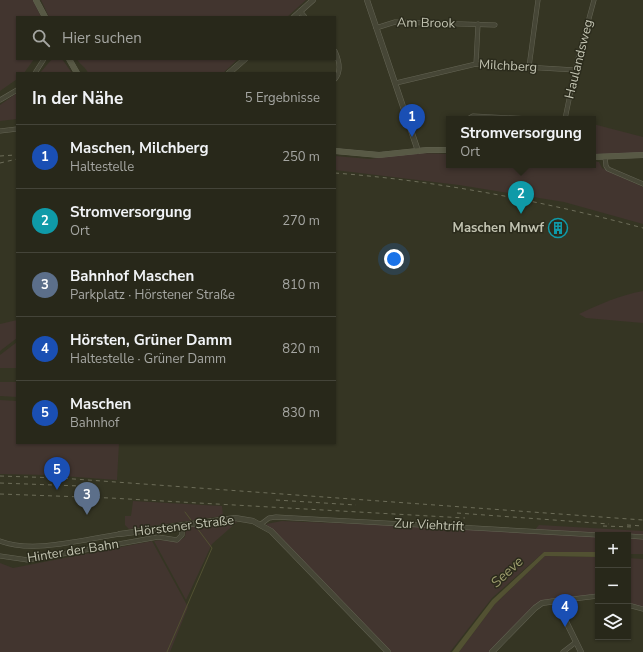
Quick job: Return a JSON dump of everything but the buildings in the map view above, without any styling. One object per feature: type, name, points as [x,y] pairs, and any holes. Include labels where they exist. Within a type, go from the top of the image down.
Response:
[{"type":"main road","points":[[36,0],[44,16]]},
{"type":"main road","points":[[70,60],[76,72]]},
{"type":"main road","points":[[336,152],[379,155],[446,150]]},
{"type":"main road","points":[[596,157],[643,155]]},
{"type":"street","points":[[295,16],[313,0]]},
{"type":"street","points":[[367,0],[418,151]]},
{"type":"street","points":[[529,67],[538,0]]},
{"type":"street","name":"Haulandsweg","points":[[566,116],[575,70],[594,0]]},
{"type":"street","points":[[300,11],[304,16]]},
{"type":"street","name":"Am Brook","points":[[376,28],[395,22],[478,24],[495,26]]},
{"type":"street","points":[[476,64],[478,24]]},
{"type":"street","points":[[336,55],[339,67],[338,75],[336,78]]},
{"type":"street","points":[[230,72],[244,60]]},
{"type":"street","points":[[36,72],[43,61]]},
{"type":"street","name":"Milchberg","points":[[396,83],[476,64],[575,70]]},
{"type":"street","points":[[0,100],[16,91]]},
{"type":"street","points":[[0,131],[16,129]]},
{"type":"street","points":[[605,156],[606,166],[608,169],[643,184]]},
{"type":"street","name":"Zur Viehtrift","points":[[261,524],[269,518],[276,517],[595,535]]},
{"type":"street","name":"Hörstener Straße","points":[[0,541],[13,545],[33,547],[235,518],[261,524],[271,531],[388,652]]},
{"type":"street","name":"Hinter der Bahn","points":[[0,556],[28,560],[158,537],[177,540],[182,535],[182,526]]},
{"type":"street","points":[[631,536],[643,537]]},
{"type":"street","points":[[492,652],[535,608],[542,603],[595,596]]},
{"type":"street","points":[[556,601],[581,652]]},
{"type":"street","points":[[631,606],[643,609]]},
{"type":"street","points":[[563,652],[576,642]]},
{"type":"shaded area","points":[[0,0],[33,0],[41,16],[16,16],[16,60],[33,60],[25,72],[16,72],[16,80],[0,91]]},
{"type":"shaded area","points":[[41,0],[306,0],[288,16],[49,16]]},
{"type":"shaded area","points":[[51,60],[63,60],[71,72],[41,72]]},
{"type":"shaded area","points":[[78,60],[237,60],[224,72],[88,72]]},
{"type":"shaded area","points":[[16,94],[16,119],[0,121],[0,105]]},
{"type":"shaded area","points":[[596,125],[643,137],[643,153],[596,154]]},
{"type":"shaded area","points":[[418,153],[446,154],[446,168],[596,168],[596,162],[599,162],[602,168],[643,187],[643,224],[564,202],[459,185],[336,170],[336,156],[370,159]]},
{"type":"shaded area","points":[[643,291],[643,323],[586,318],[579,314],[618,297]]},
{"type":"shaded area","points":[[16,320],[16,339],[0,351],[0,324]]},
{"type":"shaded area","points":[[16,343],[16,368],[0,368],[0,355]]},
{"type":"shaded area","points":[[0,382],[16,382],[16,397],[0,396]]},
{"type":"shaded area","points":[[0,400],[16,401],[16,444],[119,444],[117,480],[50,475],[0,474]]},
{"type":"shaded area","points":[[133,501],[222,506],[223,516],[129,529],[125,525],[125,516],[131,516]]},
{"type":"shaded area","points":[[233,521],[237,522],[212,544],[186,600],[154,541],[181,540],[185,537],[186,528]]},
{"type":"shaded area","points":[[282,521],[534,531],[539,525],[643,531],[643,554],[631,554],[631,532],[595,532],[595,553],[544,552],[492,598],[450,652],[391,652],[266,524]]},
{"type":"shaded area","points":[[152,541],[188,607],[170,652],[0,652],[0,563],[13,568]]},
{"type":"shaded area","points":[[544,552],[595,552],[595,557],[545,556],[495,604],[459,652],[452,652],[492,600]]},
{"type":"shaded area","points":[[545,556],[595,557],[595,595],[549,601],[531,609],[489,652],[459,652],[495,604]]},
{"type":"shaded area","points":[[631,558],[643,559],[643,608],[631,604]]},
{"type":"waterway","points":[[185,512],[191,520]]},
{"type":"waterway","points":[[167,652],[212,548],[197,528]]},
{"type":"railway","points":[[0,156],[15,155]]},
{"type":"railway","points":[[0,163],[16,159]]},
{"type":"railway","points":[[336,173],[413,181],[490,193],[567,209],[643,228]]},
{"type":"railway","points":[[0,476],[60,478],[643,520]]},
{"type":"railway","points":[[0,483],[80,486]]},
{"type":"railway","points":[[0,494],[110,498],[465,518]]},
{"type":"railway","points":[[276,500],[356,505]]},
{"type":"railway","points":[[457,513],[609,524]]},
{"type":"railway","points":[[627,525],[643,526]]},
{"type":"railway","points":[[603,526],[633,527]]},
{"type":"place","name":"Maschen, Milchberg","points":[[412,137]]},
{"type":"place","name":"Stromversorgung","points":[[521,214]]},
{"type":"place","name":"Maschen Mnwf","points":[[558,228]]},
{"type":"place","name":"Maschen","points":[[57,490]]},
{"type":"place","name":"Bahnhof Maschen","points":[[87,515]]},
{"type":"place","name":"Hörsten, Grüner Damm","points":[[565,627]]},
{"type":"water label","name":"Seeve","points":[[507,572]]}]
